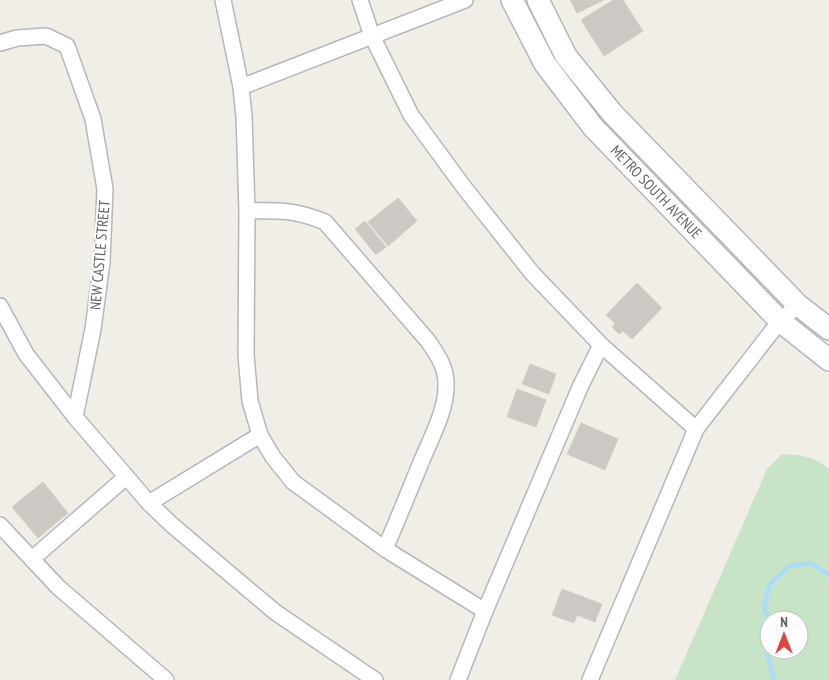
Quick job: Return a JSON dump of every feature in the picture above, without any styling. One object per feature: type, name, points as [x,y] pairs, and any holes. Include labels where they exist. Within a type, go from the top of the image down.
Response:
[{"type":"street","points":[[224,0],[242,87],[247,211],[246,355],[250,401],[260,435],[293,482],[385,549],[486,611]]},
{"type":"street","points":[[360,0],[372,36],[411,114],[532,273],[601,345],[696,429]]},
{"type":"street","points":[[242,87],[465,0]]},
{"type":"street","name":"METRO SOUTH AVENUE","points":[[512,0],[545,64],[592,127],[780,321],[829,360]]},
{"type":"street","name":"METRO SOUTH AVENUE","points":[[538,0],[566,56],[612,113],[798,306],[829,329]]},
{"type":"street","name":"NEW CASTLE STREET","points":[[0,43],[17,38],[46,36],[67,46],[94,119],[105,189],[102,262],[94,329],[75,418]]},
{"type":"street","points":[[247,211],[285,210],[306,214],[325,222],[428,341],[440,359],[446,383],[445,400],[385,549]]},
{"type":"street","points":[[0,306],[26,354],[75,418],[149,503],[172,525],[275,612],[375,680]]},
{"type":"street","points":[[590,680],[696,429],[780,321],[798,306]]},
{"type":"street","points":[[458,680],[581,385],[601,345]]},
{"type":"street","points":[[149,503],[260,435]]},
{"type":"street","points":[[32,559],[126,477]]},
{"type":"street","points":[[0,524],[58,588],[166,680]]},
{"type":"green space","points":[[782,454],[807,457],[829,469],[829,680],[675,680],[767,469]]},
{"type":"building","points":[[570,0],[604,0],[577,13]]},
{"type":"building","points":[[613,0],[623,0],[643,31],[604,56],[581,20]]},
{"type":"building","points":[[398,198],[417,221],[388,246],[368,222]]},
{"type":"building","points":[[365,221],[386,247],[376,255],[355,229]]},
{"type":"building","points":[[637,283],[662,308],[632,339],[623,331],[619,334],[612,327],[615,323],[606,315]]},
{"type":"building","points":[[530,364],[556,374],[549,394],[522,384]]},
{"type":"building","points":[[517,389],[546,400],[536,427],[507,417]]},
{"type":"building","points":[[581,423],[618,439],[605,470],[567,454]]},
{"type":"building","points":[[43,482],[68,513],[38,538],[12,507]]},
{"type":"building","points":[[562,589],[602,604],[595,622],[577,615],[574,623],[552,615]]},
{"type":"waterway","points":[[765,610],[769,585],[789,566],[811,563],[829,575]]},
{"type":"waterway","points":[[769,660],[774,680]]}]
